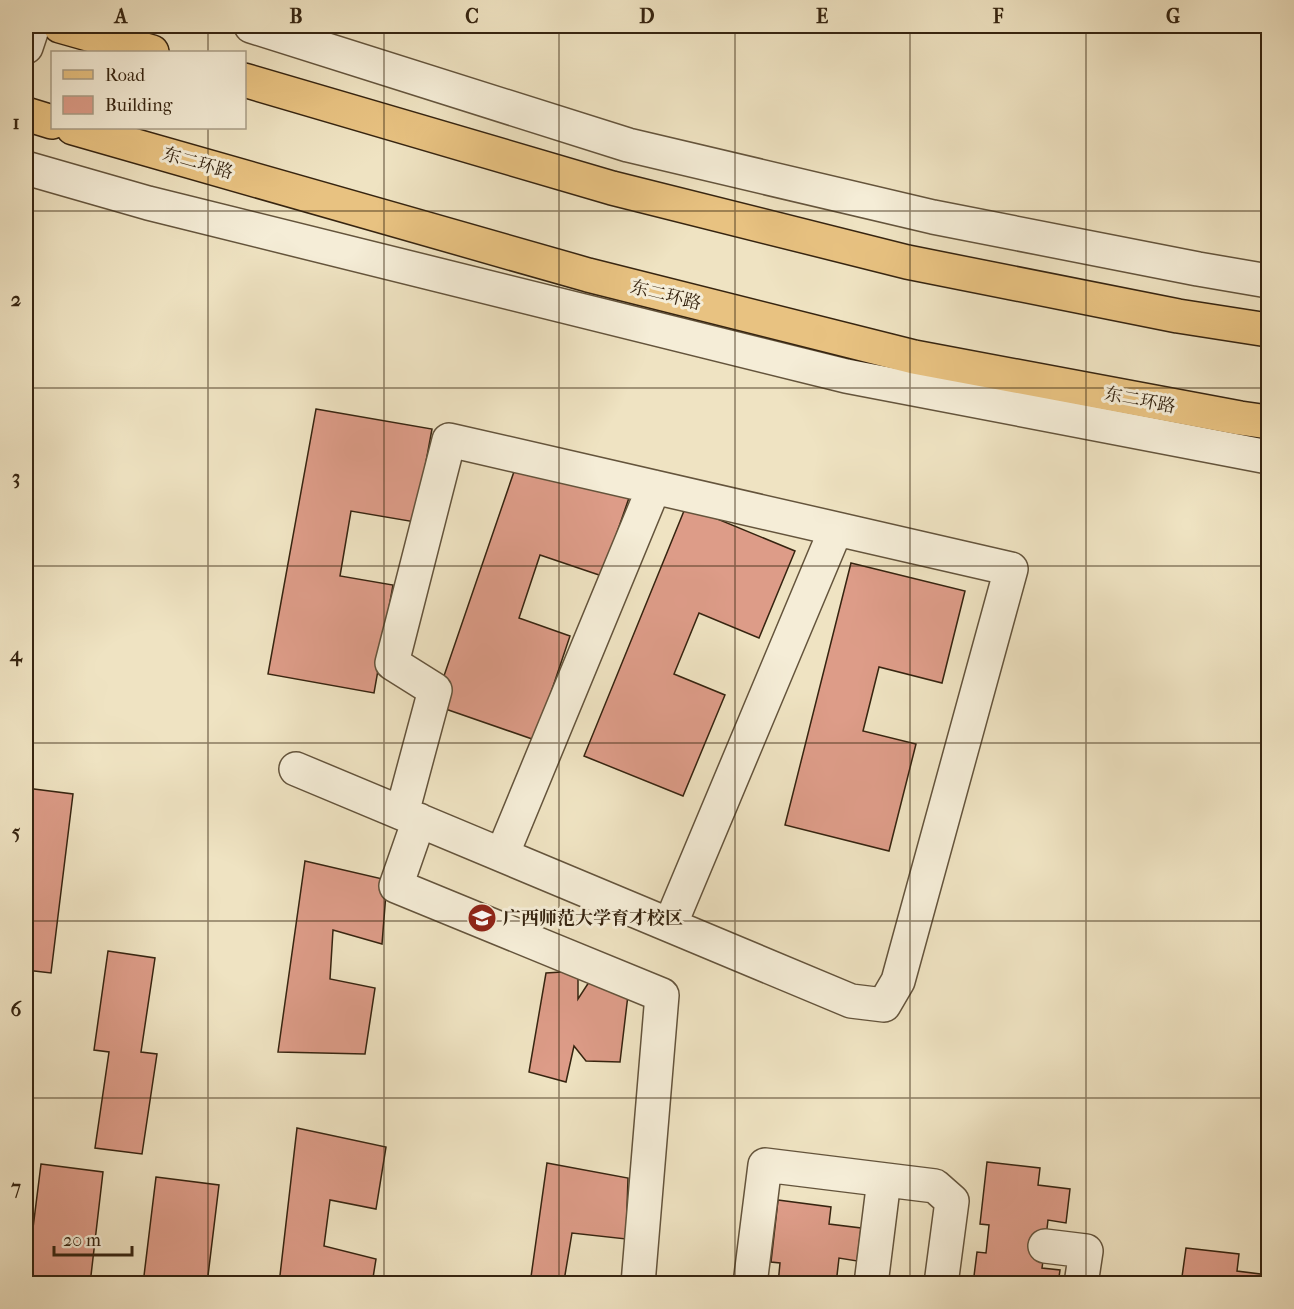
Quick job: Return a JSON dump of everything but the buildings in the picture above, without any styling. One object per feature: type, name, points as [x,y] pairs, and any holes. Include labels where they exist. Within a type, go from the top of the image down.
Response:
[{"type":"main road","points":[[60,26],[148,51]]},
{"type":"main road","points":[[246,81],[612,188],[907,262],[1178,316],[1269,330]]},
{"type":"main road","points":[[26,114],[51,122]]},
{"type":"main road","name":"东二环路","points":[[77,129],[588,275],[914,357],[1269,422]]},
{"type":"street","points":[[26,47],[33,26]]},
{"type":"street","points":[[251,26],[628,146],[933,217],[1269,281]]},
{"type":"street","points":[[26,168],[147,203],[846,376],[1269,457]]},
{"type":"street","points":[[296,769],[410,817],[851,1001],[884,1005],[898,981],[1011,569],[449,440],[392,663],[435,690],[410,817],[396,886],[662,995],[638,1284]]},
{"type":"street","points":[[502,855],[654,487]]},
{"type":"street","points":[[670,925],[836,529]]},
{"type":"street","points":[[750,1284],[765,1165],[935,1186],[952,1201],[941,1284]]},
{"type":"street","points":[[871,1284],[884,1180]]},
{"type":"street","points":[[1045,1246],[1086,1251],[1081,1284]]},
{"type":"place","name":"广西师范大学育才校区","points":[[482,918]]}]
